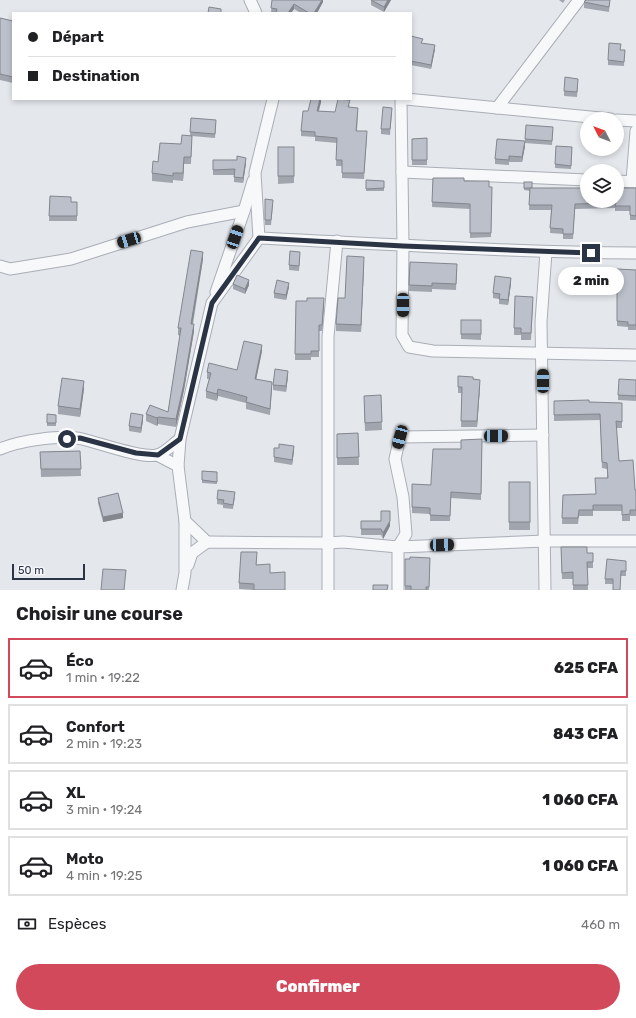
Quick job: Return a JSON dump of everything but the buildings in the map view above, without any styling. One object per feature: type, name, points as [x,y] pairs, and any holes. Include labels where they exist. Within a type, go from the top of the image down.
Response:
[{"type":"street","points":[[497,108],[579,0]]},
{"type":"street","points":[[248,1],[255,12]]},
{"type":"street","points":[[185,573],[185,521],[178,466],[180,439],[212,303],[244,211],[273,100]]},
{"type":"street","points":[[401,100],[403,246],[402,334],[409,347],[433,351],[543,354],[636,354]]},
{"type":"street","points":[[412,100],[580,116]]},
{"type":"street","points":[[624,121],[636,122]]},
{"type":"street","points":[[634,181],[636,131]]},
{"type":"street","points":[[402,172],[580,180]]},
{"type":"street","points":[[212,303],[259,238],[255,173]]},
{"type":"street","points":[[0,266],[10,269],[70,259],[187,222],[244,211]]},
{"type":"street","points":[[259,238],[546,252],[636,253]]},
{"type":"street","points":[[328,590],[328,337],[337,241]]},
{"type":"street","points":[[545,590],[543,354],[541,322],[546,252]]},
{"type":"street","points":[[398,590],[398,547],[406,534],[403,497],[395,459],[400,437],[543,435]]},
{"type":"street","points":[[0,449],[15,443],[80,438],[136,453],[158,455],[178,466]]},
{"type":"street","points":[[158,455],[180,439]]},
{"type":"street","points":[[185,521],[207,542]]},
{"type":"street","points":[[182,590],[185,573],[192,553],[207,542],[343,542],[398,547],[545,541],[636,541]]},
{"type":"route","points":[[67,439],[80,438],[136,453],[158,455],[180,439],[212,303],[259,238],[337,241],[403,246],[591,253]]}]
